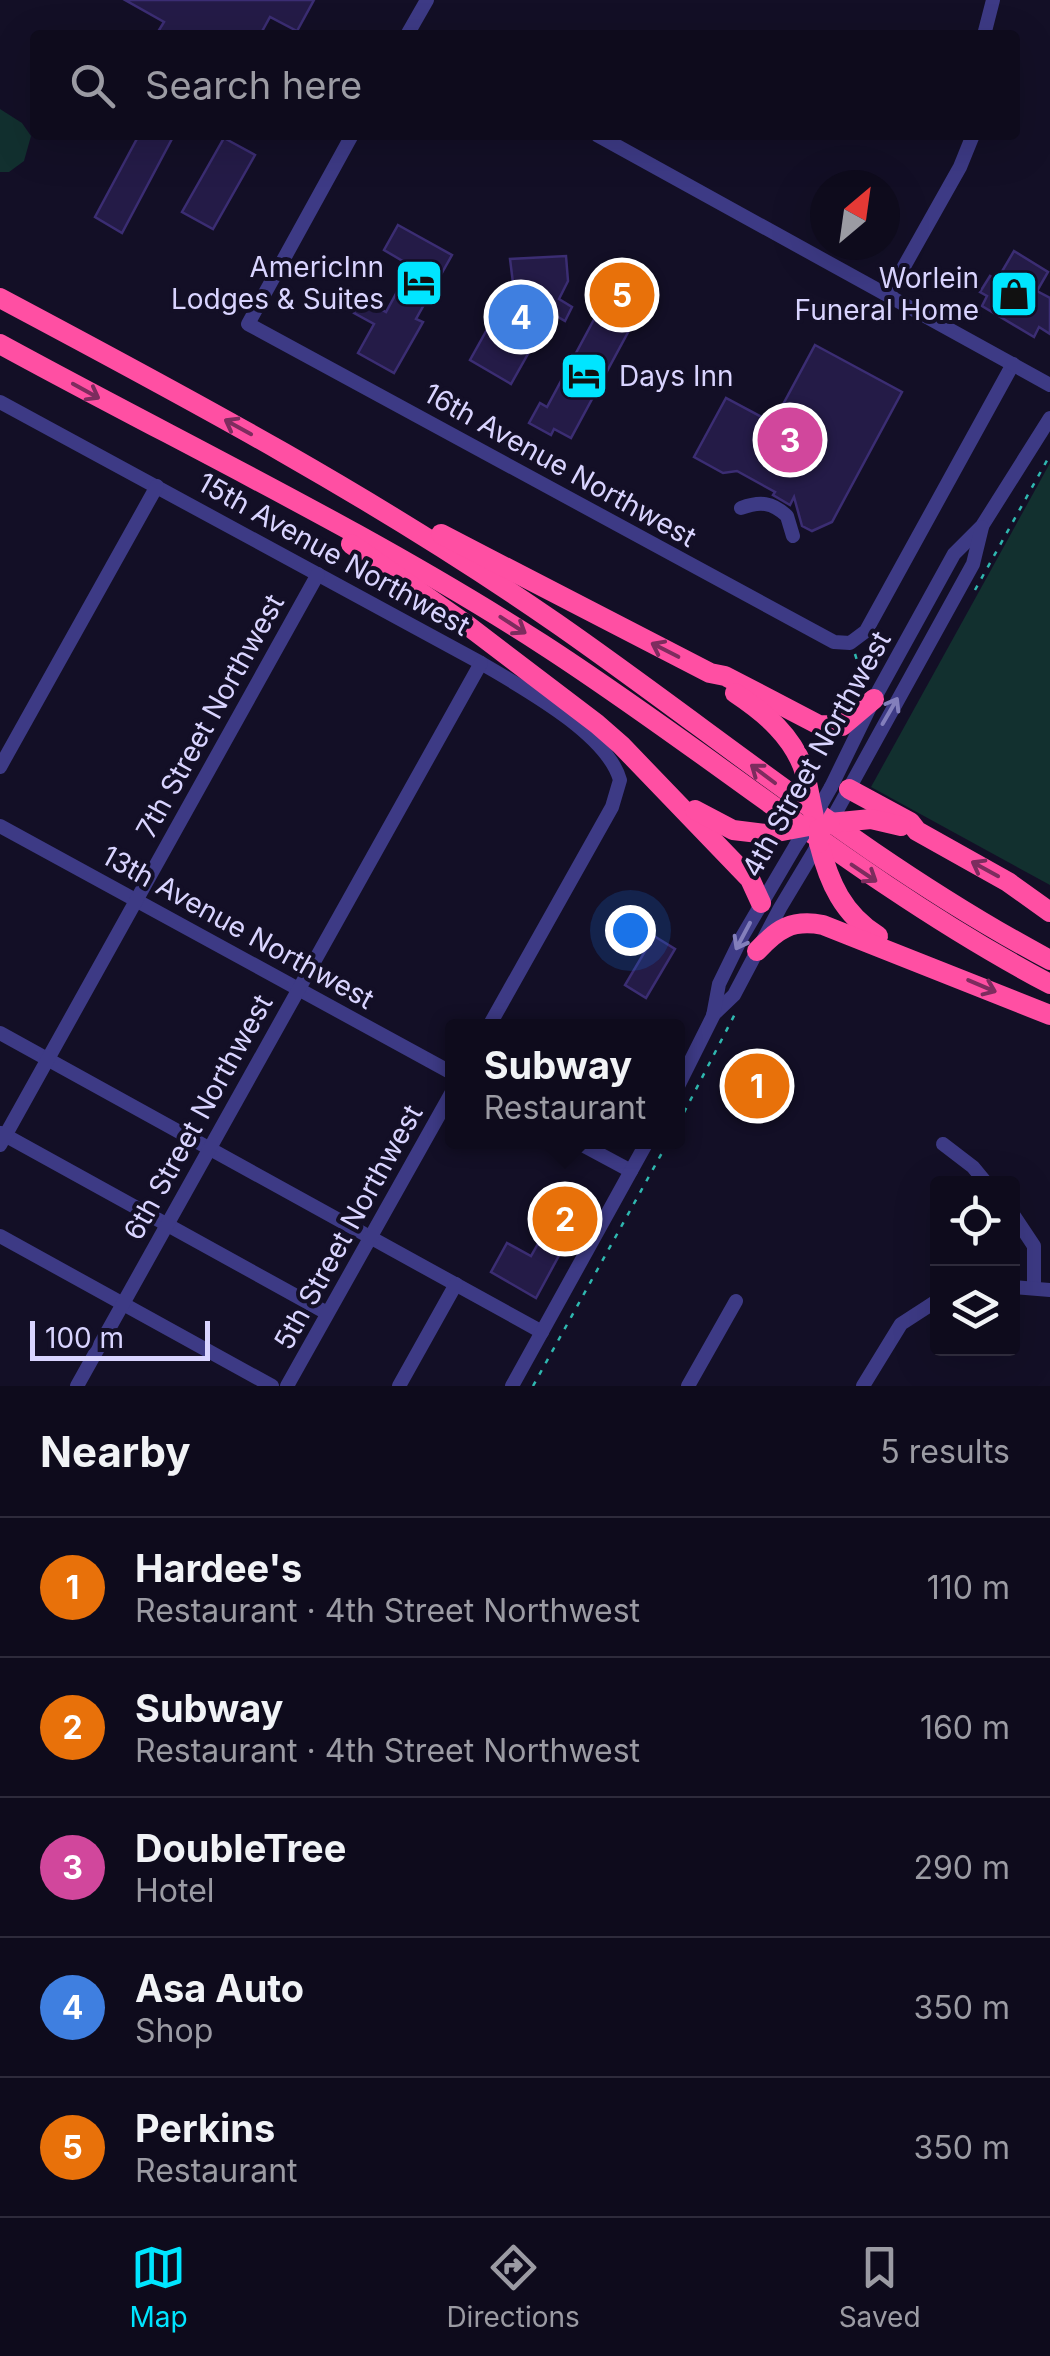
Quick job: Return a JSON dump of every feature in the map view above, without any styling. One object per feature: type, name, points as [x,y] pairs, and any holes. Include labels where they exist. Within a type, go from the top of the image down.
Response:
[{"type":"highway","points":[[0,298],[324,474],[710,673],[780,729],[797,753],[819,825],[829,881],[838,898],[859,922],[914,958]]},
{"type":"highway","points":[[0,344],[409,563],[516,628],[620,697],[854,866],[963,936],[1050,984]]},
{"type":"highway","points":[[324,474],[554,621],[882,859],[1050,960]]},
{"type":"highway","points":[[275,492],[452,614],[578,708],[648,772],[750,879],[762,903]]},
{"type":"highway","points":[[710,673],[725,676],[818,725],[830,727],[842,726],[874,699]]},
{"type":"highway","points":[[648,772],[663,778],[691,808],[732,830],[766,834],[871,819],[917,831],[1008,882],[1050,912]]},
{"type":"highway","points":[[819,825],[910,822],[917,831]]},
{"type":"highway","points":[[757,951],[776,930],[809,922],[914,958],[1050,1015]]},
{"type":"street","points":[[412,30],[427,0]]},
{"type":"street","points":[[985,30],[993,0]]},
{"type":"street","name":"16th Avenue Northwest","points":[[349,140],[248,324],[826,638],[850,643],[866,631],[1013,364]]},
{"type":"street","points":[[606,140],[1050,385]]},
{"type":"street","points":[[888,295],[960,167],[971,140]]},
{"type":"street","name":"15th Avenue Northwest","points":[[1,406],[157,486],[480,663],[542,702],[594,742],[617,769],[620,780],[612,807],[493,1019]]},
{"type":"street","name":"4th Street Northwest","points":[[713,1016],[734,995],[757,951],[819,825],[874,699],[954,554],[982,526],[1050,418]]},
{"type":"street","points":[[0,768],[157,486]]},
{"type":"street","points":[[741,508],[762,502],[771,505],[788,516],[793,536]]},
{"type":"street","name":"4th Street Northwest","points":[[685,1072],[713,1016],[719,984],[762,903],[819,825],[973,564],[982,526]]},
{"type":"street","name":"7th Street Northwest","points":[[2,1138],[318,574]]},
{"type":"street","name":"6th Street Northwest","points":[[80,1385],[480,663]]},
{"type":"street","name":"13th Avenue Northwest","points":[[0,826],[445,1069]]},
{"type":"street","points":[[0,1034],[542,1332]]},
{"type":"street","name":"5th Street Northwest","points":[[287,1386],[445,1105]]},
{"type":"street","points":[[2,1138],[327,1313]]},
{"type":"street","points":[[943,1144],[980,1176]]},
{"type":"street","points":[[590,1149],[631,1171]]},
{"type":"street","points":[[512,1386],[643,1149]]},
{"type":"street","points":[[1020,1225],[1034,1246],[1034,1288]]},
{"type":"street","points":[[0,1236],[272,1386]]},
{"type":"street","points":[[398,1386],[456,1284]]},
{"type":"street","points":[[1020,1287],[1050,1290]]},
{"type":"street","points":[[688,1386],[736,1301]]},
{"type":"street","points":[[863,1386],[901,1324],[930,1305]]},
{"type":"path","points":[[685,1110],[740,1004]]},
{"type":"path","points":[[533,1386],[664,1149]]},
{"type":"green space","points":[[0,109],[22,123],[30,140],[24,161],[9,172],[0,172]]},
{"type":"green space","points":[[1050,463],[1050,885],[871,787]]},
{"type":"building","points":[[125,0],[314,0],[298,30],[270,17],[263,30],[159,30],[164,22]]},
{"type":"building","points":[[136,140],[171,140],[122,233],[95,217]]},
{"type":"building","points":[[223,140],[255,155],[213,229],[182,212]]},
{"type":"building","name":"AmericInn Lodges & Suites","points":[[398,225],[452,255],[416,319],[423,322],[394,373],[358,353],[374,324],[354,313],[362,299],[386,312],[411,266],[384,250]]},
{"type":"building","name":"Worlein Funeral Home","points":[[1014,251],[1048,272],[1037,291],[1050,298],[1050,334],[1039,327],[1034,337],[982,306],[987,296],[980,292],[990,276],[997,280]]},
{"type":"building","points":[[566,256],[568,281],[559,299],[572,307],[565,321],[551,313],[511,384],[470,360],[513,283],[510,259]]},
{"type":"building","name":"Days Inn","points":[[620,271],[644,284],[632,306],[640,310],[571,438],[554,429],[551,435],[529,423],[540,403],[547,407]]},
{"type":"building","points":[[815,345],[902,392],[832,522],[812,531],[802,526],[794,497],[790,505],[737,471],[723,473],[694,457],[726,398],[773,423]]},
{"type":"building","points":[[654,936],[675,949],[646,998],[625,985]]},
{"type":"building","points":[[740,1063],[785,1087],[774,1109],[729,1084]]},
{"type":"building","points":[[549,1198],[581,1215],[536,1298],[491,1272],[507,1243],[531,1256],[552,1219],[541,1213]]},
{"type":"place","name":"AmericInn Lodges & Suites","points":[[419,283]]},
{"type":"place","name":"Worlein Funeral Home","points":[[1014,294]]},
{"type":"place","name":"Perkins","points":[[622,295]]},
{"type":"place","name":"Asa Auto","points":[[521,317]]},
{"type":"place","name":"Days Inn","points":[[584,376]]},
{"type":"place","name":"DoubleTree","points":[[790,440]]},
{"type":"place","name":"Hardee's","points":[[757,1086]]},
{"type":"place","name":"Subway","points":[[565,1219]]}]
